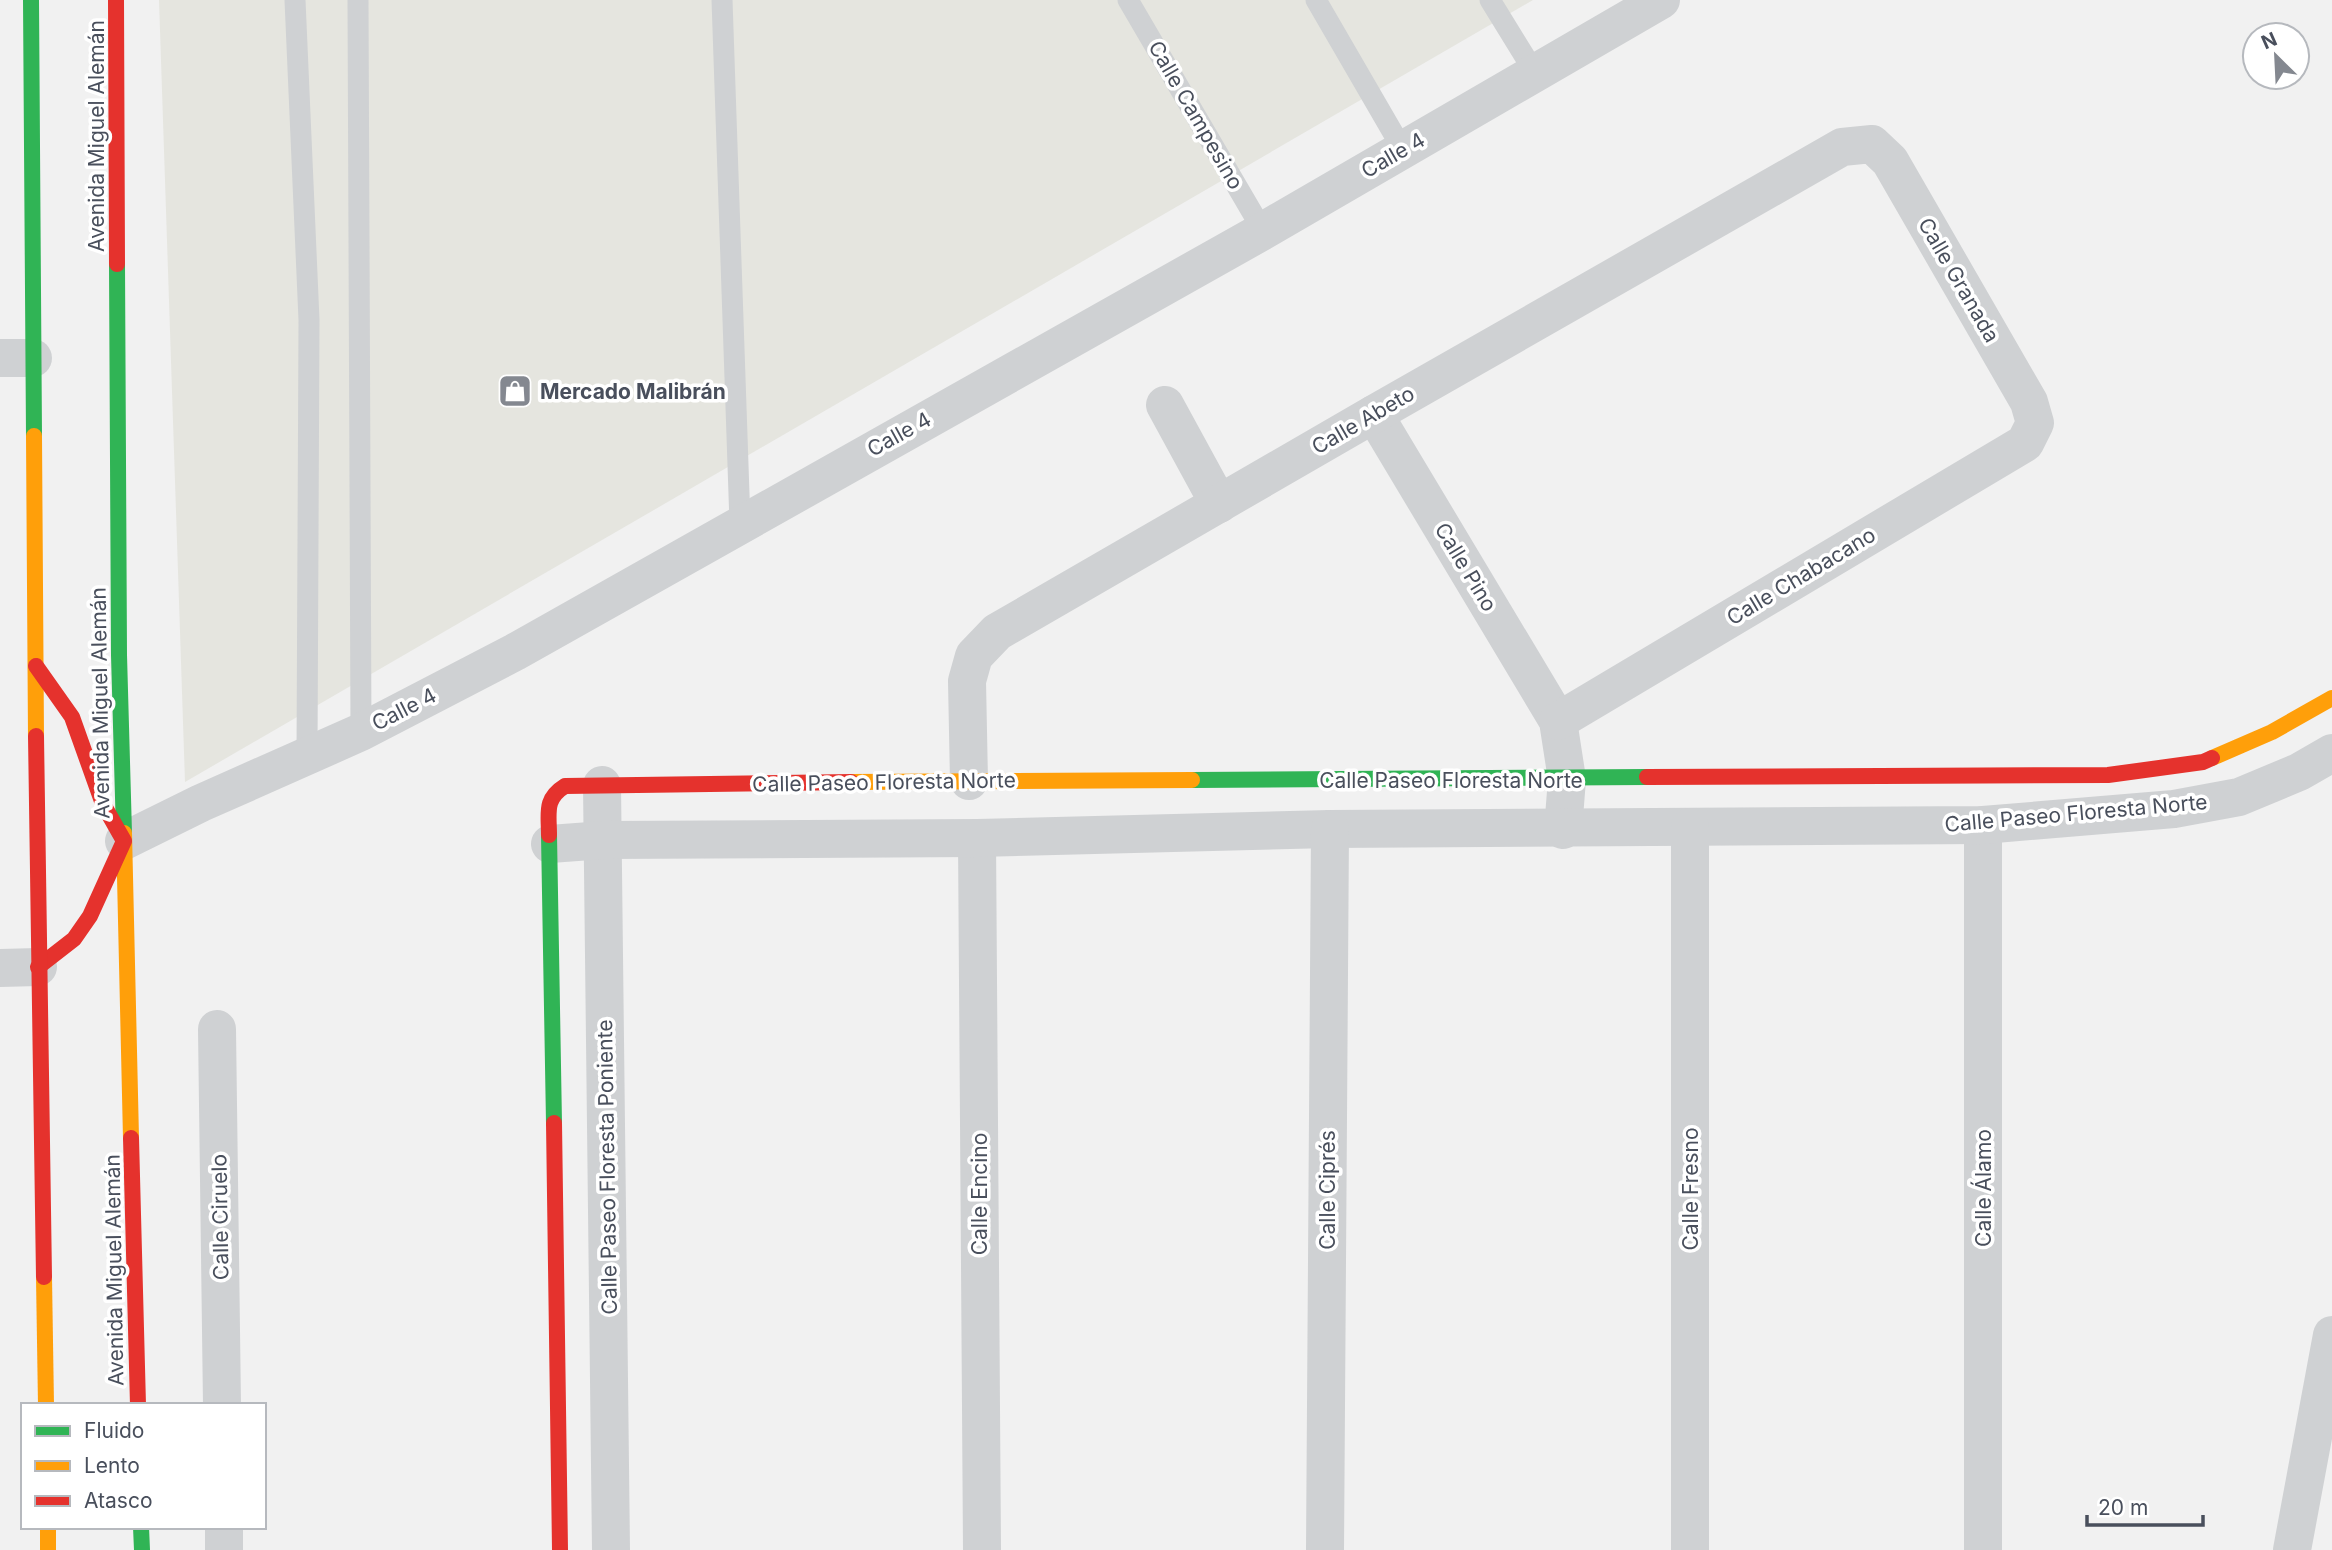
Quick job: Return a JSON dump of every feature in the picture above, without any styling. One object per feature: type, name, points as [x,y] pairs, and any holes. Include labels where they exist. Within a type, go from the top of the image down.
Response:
[{"type":"main road","points":[[31,0],[17,358],[36,666],[46,1403]]},
{"type":"main road","name":"Avenida Miguel Alemán","points":[[116,0],[119,654],[138,1403]]},
{"type":"main road","points":[[36,666],[72,717],[103,804],[124,841],[85,924],[74,939],[38,967]]},
{"type":"main road","name":"Calle Paseo Floresta Norte","points":[[550,844],[549,802],[555,792],[565,786],[969,781],[2108,775],[2203,762],[2272,732],[2332,698]]},
{"type":"main road","points":[[550,844],[560,1550]]},
{"type":"main road","points":[[48,1529],[48,1550]]},
{"type":"main road","points":[[141,1529],[142,1550]]},
{"type":"street","name":"Calle 4","points":[[124,841],[361,732],[515,652],[1263,231],[1535,73],[1651,2]]},
{"type":"street","name":"Calle Abeto","points":[[969,781],[967,681],[974,656],[998,632],[1842,147],[1872,144]]},
{"type":"street","name":"Calle Granada","points":[[1872,144],[1890,161],[2029,402],[2035,424]]},
{"type":"street","points":[[1165,405],[1219,504]]},
{"type":"street","name":"Calle Pino","points":[[1374,414],[1558,721]]},
{"type":"street","name":"Calle Chabacano","points":[[1558,721],[2025,443],[2035,424]]},
{"type":"street","points":[[1558,721],[1567,779],[1563,830]]},
{"type":"street","name":"Calle Paseo Floresta Norte","points":[[550,844],[604,839],[977,838],[1329,829],[1563,830],[1983,825],[2174,809],[2239,797],[2299,772],[2332,753]]},
{"type":"street","name":"Calle Paseo Floresta Poniente","points":[[602,785],[611,1550]]},
{"type":"street","name":"Calle Álamo","points":[[1983,825],[1983,1550]]},
{"type":"street","name":"Calle Fresno","points":[[1690,827],[1690,1550]]},
{"type":"street","name":"Calle Ciprés","points":[[1325,1550],[1329,829]]},
{"type":"street","name":"Calle Encino","points":[[977,838],[982,1550]]},
{"type":"street","points":[[0,968],[38,967]]},
{"type":"street","name":"Calle Ciruelo","points":[[217,1029],[222,1403]]},
{"type":"street","points":[[2292,1550],[2332,1335]]},
{"type":"street","points":[[224,1529],[224,1550]]},
{"type":"lane","points":[[295,0],[309,320],[307,755]]},
{"type":"lane","points":[[358,0],[361,732]]},
{"type":"lane","points":[[722,0],[740,523]]},
{"type":"lane","name":"Calle Campesino","points":[[1128,0],[1263,231]]},
{"type":"lane","points":[[1316,0],[1403,150]]},
{"type":"lane","points":[[1490,0],[1535,73]]},
{"type":"shaded area","name":"Mercado Malibrán","points":[[159,0],[1533,0],[185,782]]},
{"type":"traffic: fast","points":[[31,0],[34,436]]},
{"type":"traffic: fast","points":[[117,264],[119,655],[124,833]]},
{"type":"traffic: fast","points":[[1192,780],[1647,777]]},
{"type":"traffic: fast","points":[[549,835],[554,1123]]},
{"type":"traffic: fast","points":[[141,1529],[142,1550]]},
{"type":"traffic: slow","points":[[34,436],[36,736]]},
{"type":"traffic: slow","points":[[2212,758],[2272,732],[2332,698]]},
{"type":"traffic: slow","points":[[851,782],[1192,780]]},
{"type":"traffic: slow","points":[[124,833],[131,1138]]},
{"type":"traffic: slow","points":[[44,1277],[46,1403]]},
{"type":"traffic: slow","points":[[48,1529],[48,1550]]},
{"type":"traffic: jam","points":[[116,0],[117,264]]},
{"type":"traffic: jam","points":[[36,666],[72,717],[103,804],[124,841],[90,916],[74,939],[38,967]]},
{"type":"traffic: jam","points":[[36,736],[44,1277]]},
{"type":"traffic: jam","points":[[1647,777],[2108,775],[2203,762],[2212,758]]},
{"type":"traffic: jam","points":[[549,835],[551,801],[565,786],[851,782]]},
{"type":"traffic: jam","points":[[554,1123],[560,1550]]},
{"type":"traffic: jam","points":[[131,1138],[138,1403]]},
{"type":"place","name":"Mercado Malibrán","points":[[515,391]]}]
